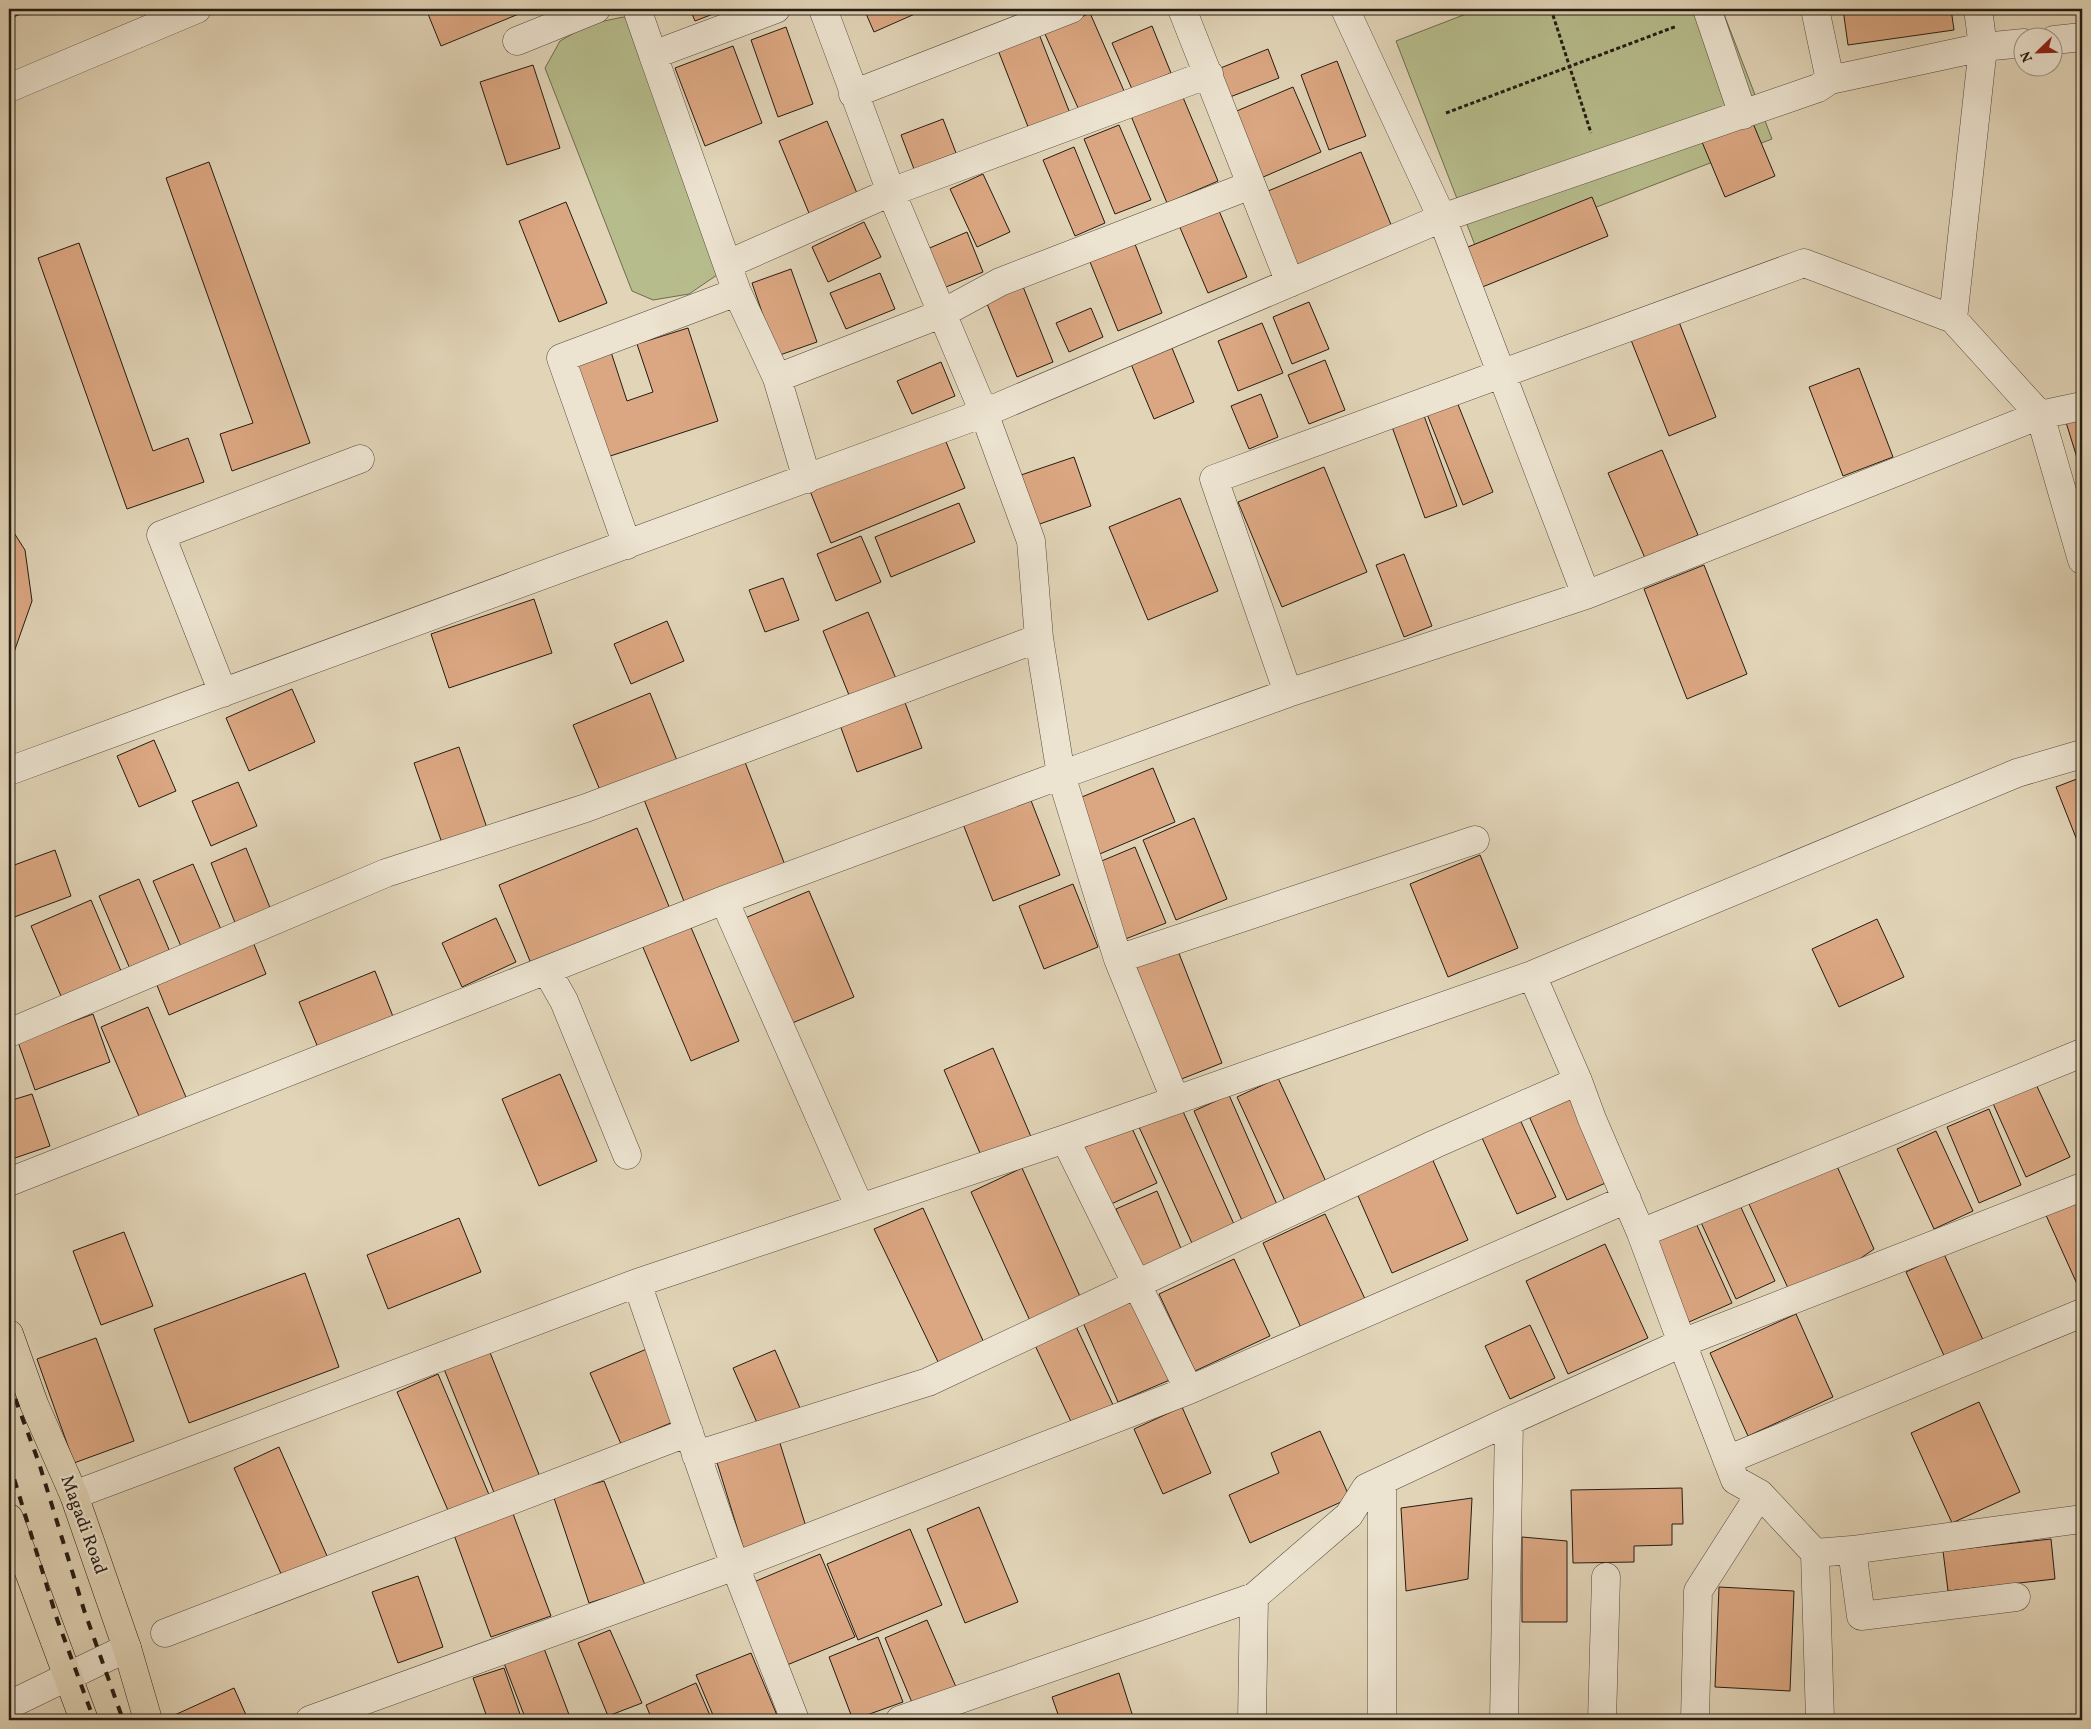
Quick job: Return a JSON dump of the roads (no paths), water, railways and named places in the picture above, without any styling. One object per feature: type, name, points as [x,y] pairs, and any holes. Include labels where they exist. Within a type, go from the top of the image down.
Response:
[{"type":"main road","name":"Magadi Road","points":[[9,1334],[34,1404],[74,1495],[127,1648],[148,1720]]},
{"type":"main road","points":[[9,1518],[84,1720]]},
{"type":"street","points":[[9,88],[197,9]]},
{"type":"street","points":[[517,41],[596,9]]},
{"type":"street","points":[[637,9],[737,292],[777,378],[807,479]]},
{"type":"street","points":[[653,55],[776,9]]},
{"type":"street","points":[[823,9],[891,192],[984,413],[1031,541],[1039,638],[1060,775],[1118,959],[1175,1099]]},
{"type":"street","points":[[853,94],[1070,9]]},
{"type":"street","points":[[1182,9],[1290,283]]},
{"type":"street","points":[[1345,9],[1442,218],[1586,595]]},
{"type":"street","points":[[1816,9],[1830,80]]},
{"type":"street","points":[[1953,319],[1983,46],[1978,9]]},
{"type":"street","points":[[1708,11],[1742,115]]},
{"type":"street","points":[[2064,39],[2082,37]]},
{"type":"street","points":[[9,771],[984,413],[1442,218],[1818,88],[1830,80],[1983,46],[2014,44]]},
{"type":"street","points":[[728,264],[891,192],[1209,74]]},
{"type":"street","points":[[777,378],[941,314],[1000,282],[1251,185]]},
{"type":"street","points":[[1288,693],[1214,479],[1804,263],[1953,319],[2040,416],[2082,560]]},
{"type":"street","points":[[626,546],[561,358],[737,292]]},
{"type":"street","points":[[9,1182],[724,900],[1060,775],[1288,693],[1586,595],[2040,416],[2082,406]]},
{"type":"street","points":[[223,693],[161,535],[360,459]]},
{"type":"street","points":[[9,1033],[386,873],[586,808],[1039,638]]},
{"type":"street","points":[[74,1495],[637,1283],[1065,1139],[1532,975],[2017,773],[2082,754]]},
{"type":"street","points":[[1118,959],[1475,840]]},
{"type":"street","points":[[724,900],[860,1208]]},
{"type":"street","points":[[547,971],[564,1001],[627,1155]]},
{"type":"street","points":[[1532,975],[1641,1233],[1735,1480],[1760,1494],[1815,1553],[1820,1720]]},
{"type":"street","points":[[1641,1233],[2082,1053]]},
{"type":"street","points":[[165,1633],[692,1444],[928,1382],[1435,1144],[1578,1081]]},
{"type":"street","points":[[1065,1139],[1189,1390]]},
{"type":"street","points":[[900,1720],[1254,1597],[1349,1515],[1366,1488],[1682,1343],[2082,1187]]},
{"type":"street","points":[[310,1720],[735,1566],[1189,1390],[1627,1199]]},
{"type":"street","points":[[637,1283],[735,1566],[794,1720]]},
{"type":"street","points":[[1727,1460],[2082,1313]]},
{"type":"street","points":[[1504,1720],[1509,1421]]},
{"type":"street","points":[[1382,1481],[1382,1720]]},
{"type":"street","points":[[1695,1720],[1698,1591],[1760,1494]]},
{"type":"street","points":[[1815,1553],[1852,1550],[2082,1519]]},
{"type":"street","points":[[1852,1550],[1861,1616],[2016,1598]]},
{"type":"street","points":[[1602,1720],[1606,1577]]},
{"type":"street","points":[[1248,1720],[1252,1720],[1254,1597]]},
{"type":"street","points":[[9,1705],[127,1648]]},
{"type":"railway","points":[[9,1382],[39,1463],[84,1610],[123,1720]]},
{"type":"railway","points":[[9,1462],[57,1619],[94,1720]]}]
